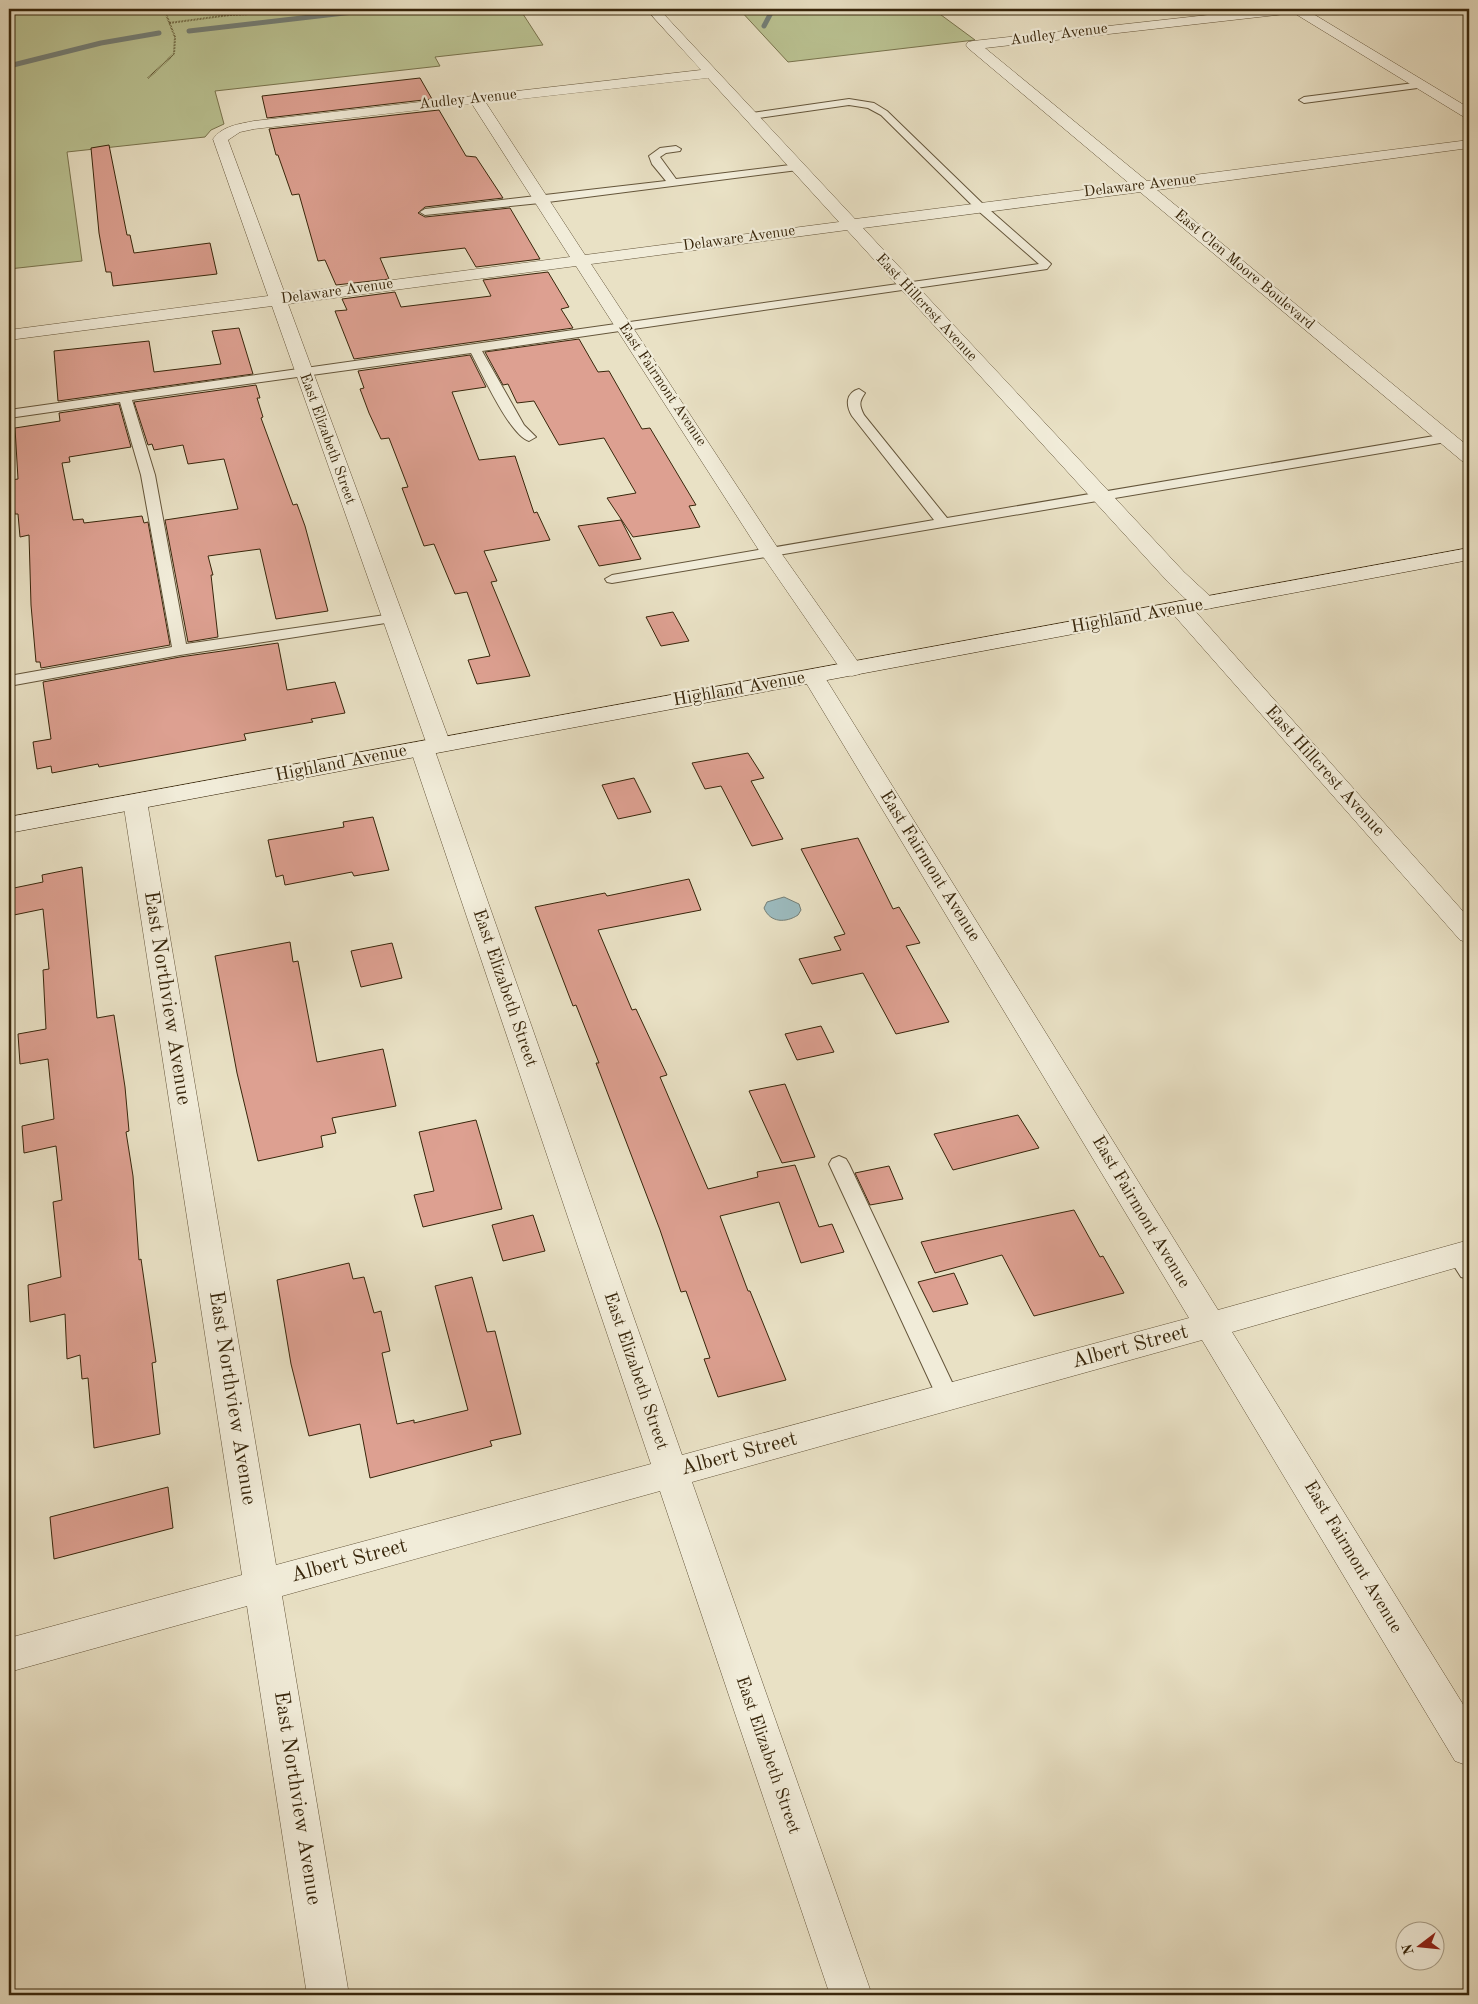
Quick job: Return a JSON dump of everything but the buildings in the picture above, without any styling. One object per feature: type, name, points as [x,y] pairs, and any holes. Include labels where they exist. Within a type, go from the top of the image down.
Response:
[{"type":"street","points":[[9,9],[14,9]]},
{"type":"street","name":"East Hillcrest Avenue","points":[[652,9],[1176,577],[1204,603]]},
{"type":"street","points":[[1296,9],[1469,114]]},
{"type":"street","name":"Audley Avenue","points":[[973,45],[1296,9]]},
{"type":"street","name":"East Clen Moore Boulevard","points":[[973,45],[1469,457]]},
{"type":"street","name":"Audley Avenue","points":[[225,134],[254,125],[712,73]]},
{"type":"street","name":"East Fairmont Avenue","points":[[476,99],[770,552],[852,669]]},
{"type":"street","name":"East Elizabeth Street","points":[[225,134],[220,143],[392,618],[430,746],[671,1473],[851,1995]]},
{"type":"street","name":"Delaware Avenue","points":[[9,335],[979,206],[1469,144]]},
{"type":"street","name":"Highland Avenue","points":[[9,825],[1469,554]]},
{"type":"street","name":"East Hillcrest Avenue","points":[[1180,608],[1469,934]]},
{"type":"street","name":"East Fairmont Avenue","points":[[813,676],[1469,1748]]},
{"type":"street","name":"East Northview Avenue","points":[[135,801],[328,1995]]},
{"type":"street","name":"Albert Street","points":[[9,1655],[948,1397],[1465,1259]]},
{"type":"lane","points":[[1304,100],[1422,85]]},
{"type":"lane","points":[[9,414],[908,287],[1043,267],[1045,264],[979,206],[884,113],[871,105],[849,102],[752,116]]},
{"type":"lane","points":[[673,183],[657,164],[654,156],[664,150],[676,149]]},
{"type":"lane","points":[[425,212],[540,200],[798,167]]},
{"type":"lane","points":[[475,349],[518,427],[529,437]]},
{"type":"lane","points":[[859,393],[854,399],[853,406],[858,416],[943,522]]},
{"type":"lane","points":[[125,398],[148,475],[168,597],[180,650]]},
{"type":"lane","points":[[612,579],[1446,438]]},
{"type":"lane","points":[[9,681],[180,650],[392,618]]},
{"type":"lane","points":[[839,1164],[948,1397]]},
{"type":"path","points":[[148,78],[174,54],[175,37],[164,9]]},
{"type":"path","points":[[169,23],[230,15],[345,9]]},
{"type":"green space","points":[[56,9],[571,9],[523,14],[543,45],[435,57],[440,66],[215,91],[224,124],[211,130],[205,137],[67,152],[82,261],[9,269],[9,14]]},
{"type":"green space","points":[[739,9],[933,9],[975,40],[788,62]]},
{"type":"water","points":[[784,897],[799,904],[801,910],[798,915],[784,920],[770,917],[764,908],[767,902]]},
{"type":"waterway","points":[[189,31],[379,9]]},
{"type":"waterway","points":[[764,26],[773,9]]},
{"type":"waterway","points":[[9,66],[101,43],[159,33]]}]
